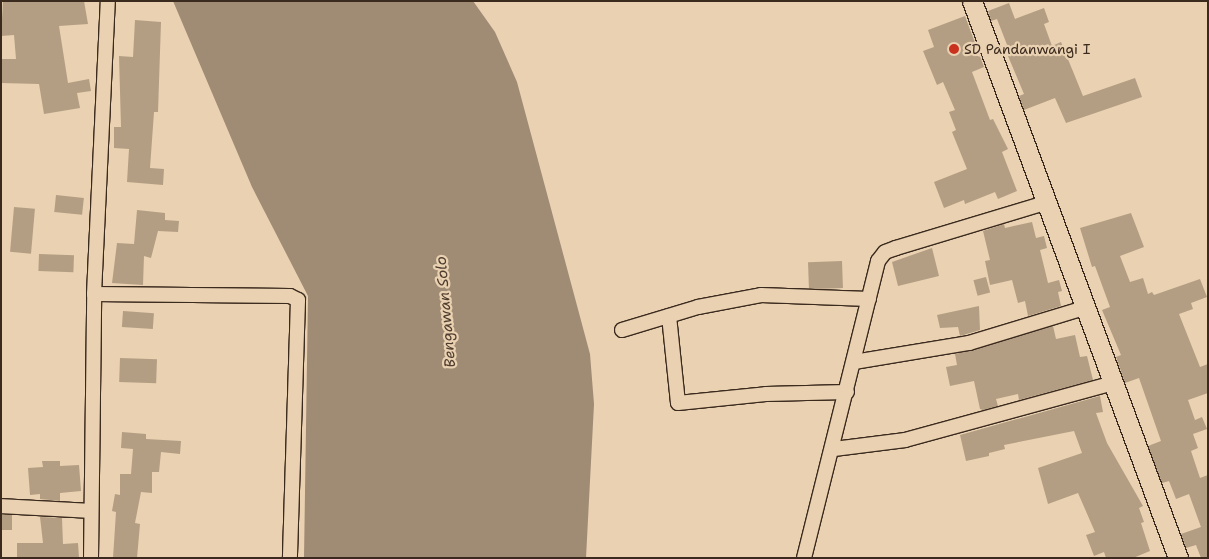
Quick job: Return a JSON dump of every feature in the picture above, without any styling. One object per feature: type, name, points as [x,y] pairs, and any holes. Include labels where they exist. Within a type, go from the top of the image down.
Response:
[{"type":"street","points":[[91,558],[90,511],[94,294],[108,1]]},
{"type":"street","points":[[972,1],[1045,203],[1178,558]]},
{"type":"street","points":[[804,558],[834,449],[878,261],[885,252],[1045,203]]},
{"type":"street","points":[[94,294],[290,296],[298,300],[290,558]]},
{"type":"street","points":[[622,330],[669,316],[761,295],[869,298]]},
{"type":"street","points":[[854,362],[969,343],[1084,308]]},
{"type":"street","points":[[669,316],[678,403],[766,394],[847,392]]},
{"type":"street","points":[[834,449],[906,440],[1114,383]]},
{"type":"street","points":[[1,506],[90,511]]},
{"type":"water","name":"Bengawan Solo","points":[[173,1],[473,1],[495,32],[517,82],[590,354],[594,404],[586,558],[304,558],[308,296],[252,187]]},
{"type":"building","points":[[3,1],[84,1],[88,24],[59,26],[68,83],[89,79],[91,91],[77,93],[80,108],[44,114],[39,84],[1,83],[1,59],[16,59],[14,35],[1,36]]},
{"type":"building","points":[[1009,3],[1015,19],[1044,8],[1049,22],[1044,24],[1052,46],[1061,42],[1083,96],[1135,78],[1142,97],[1066,123],[1055,98],[1024,110],[1019,96],[1024,94],[1008,56],[1011,55],[997,19],[991,21],[988,11]]},
{"type":"building","points":[[965,16],[984,67],[972,72],[990,120],[993,119],[1008,149],[1002,152],[1017,191],[998,199],[995,192],[965,204],[964,200],[944,208],[934,182],[967,169],[952,132],[956,130],[949,112],[955,110],[943,82],[937,85],[923,51],[934,47],[928,30]]},
{"type":"building","points":[[135,20],[161,22],[158,112],[154,112],[150,168],[164,169],[163,185],[127,182],[129,149],[114,148],[114,127],[121,127],[119,56],[133,57]]},
{"type":"building","points":[[56,195],[84,198],[82,215],[54,212]]},
{"type":"building","points":[[14,207],[35,209],[31,254],[10,252]]},
{"type":"building","points":[[137,210],[165,213],[165,220],[179,221],[178,232],[158,231],[151,258],[144,256],[143,285],[112,283],[117,243],[134,244]]},
{"type":"building","points":[[1131,213],[1144,247],[1120,256],[1130,282],[1143,278],[1148,294],[1152,292],[1154,295],[1200,279],[1207,297],[1191,303],[1193,309],[1179,314],[1200,367],[1208,364],[1208,393],[1188,400],[1195,420],[1202,417],[1207,429],[1193,434],[1198,448],[1191,451],[1200,478],[1208,475],[1208,558],[1201,558],[1196,545],[1186,548],[1181,534],[1201,527],[1189,494],[1176,499],[1169,481],[1162,483],[1148,446],[1161,441],[1139,378],[1125,383],[1116,357],[1121,355],[1102,310],[1110,307],[1095,266],[1092,267],[1080,228]]},
{"type":"building","points":[[1032,222],[1036,238],[1044,236],[1047,248],[1040,250],[1048,283],[1059,280],[1062,291],[1058,292],[1061,306],[1028,316],[1025,301],[1018,303],[1012,280],[990,285],[985,261],[990,260],[983,231],[1004,224],[1005,228]]},
{"type":"building","points":[[932,248],[939,276],[898,286],[892,262]]},
{"type":"building","points":[[39,254],[74,255],[73,272],[38,271]]},
{"type":"building","points":[[842,261],[843,288],[809,289],[808,262]]},
{"type":"building","points":[[986,277],[990,292],[978,296],[973,280]]},
{"type":"building","points":[[979,306],[980,330],[960,336],[958,327],[940,328],[937,315]]},
{"type":"building","points":[[123,311],[154,313],[153,329],[122,327]]},
{"type":"building","points":[[1053,326],[1056,339],[1075,335],[1080,357],[1087,356],[1093,380],[1019,400],[1018,394],[996,399],[998,406],[983,410],[980,409],[974,381],[950,386],[946,367],[957,365],[955,354]]},
{"type":"building","points":[[120,358],[157,359],[156,383],[119,382]]},
{"type":"building","points":[[1100,396],[1103,412],[1096,413],[1107,443],[1143,506],[1139,508],[1144,522],[1141,523],[1150,551],[1133,558],[1106,558],[1104,552],[1094,556],[1086,535],[1095,532],[1078,493],[1048,504],[1038,468],[1082,453],[1074,431],[1004,445],[1005,449],[989,453],[989,456],[966,461],[960,435]]},
{"type":"building","points":[[122,432],[146,434],[146,439],[181,441],[180,454],[161,452],[159,472],[152,472],[152,493],[141,492],[135,523],[140,524],[137,558],[113,558],[116,512],[112,511],[115,494],[120,495],[120,474],[131,474],[133,449],[121,448]]},
{"type":"building","points":[[42,461],[60,461],[60,466],[79,465],[81,491],[60,493],[60,501],[40,499],[40,494],[30,495],[28,468],[43,467]]},
{"type":"building","points":[[1,515],[12,515],[12,530],[1,530]]},
{"type":"building","points":[[40,517],[62,518],[63,544],[78,543],[79,558],[17,558],[17,543],[43,543]]},
{"type":"place","name":"SD Pandanwangi I","points":[[954,49]]}]
